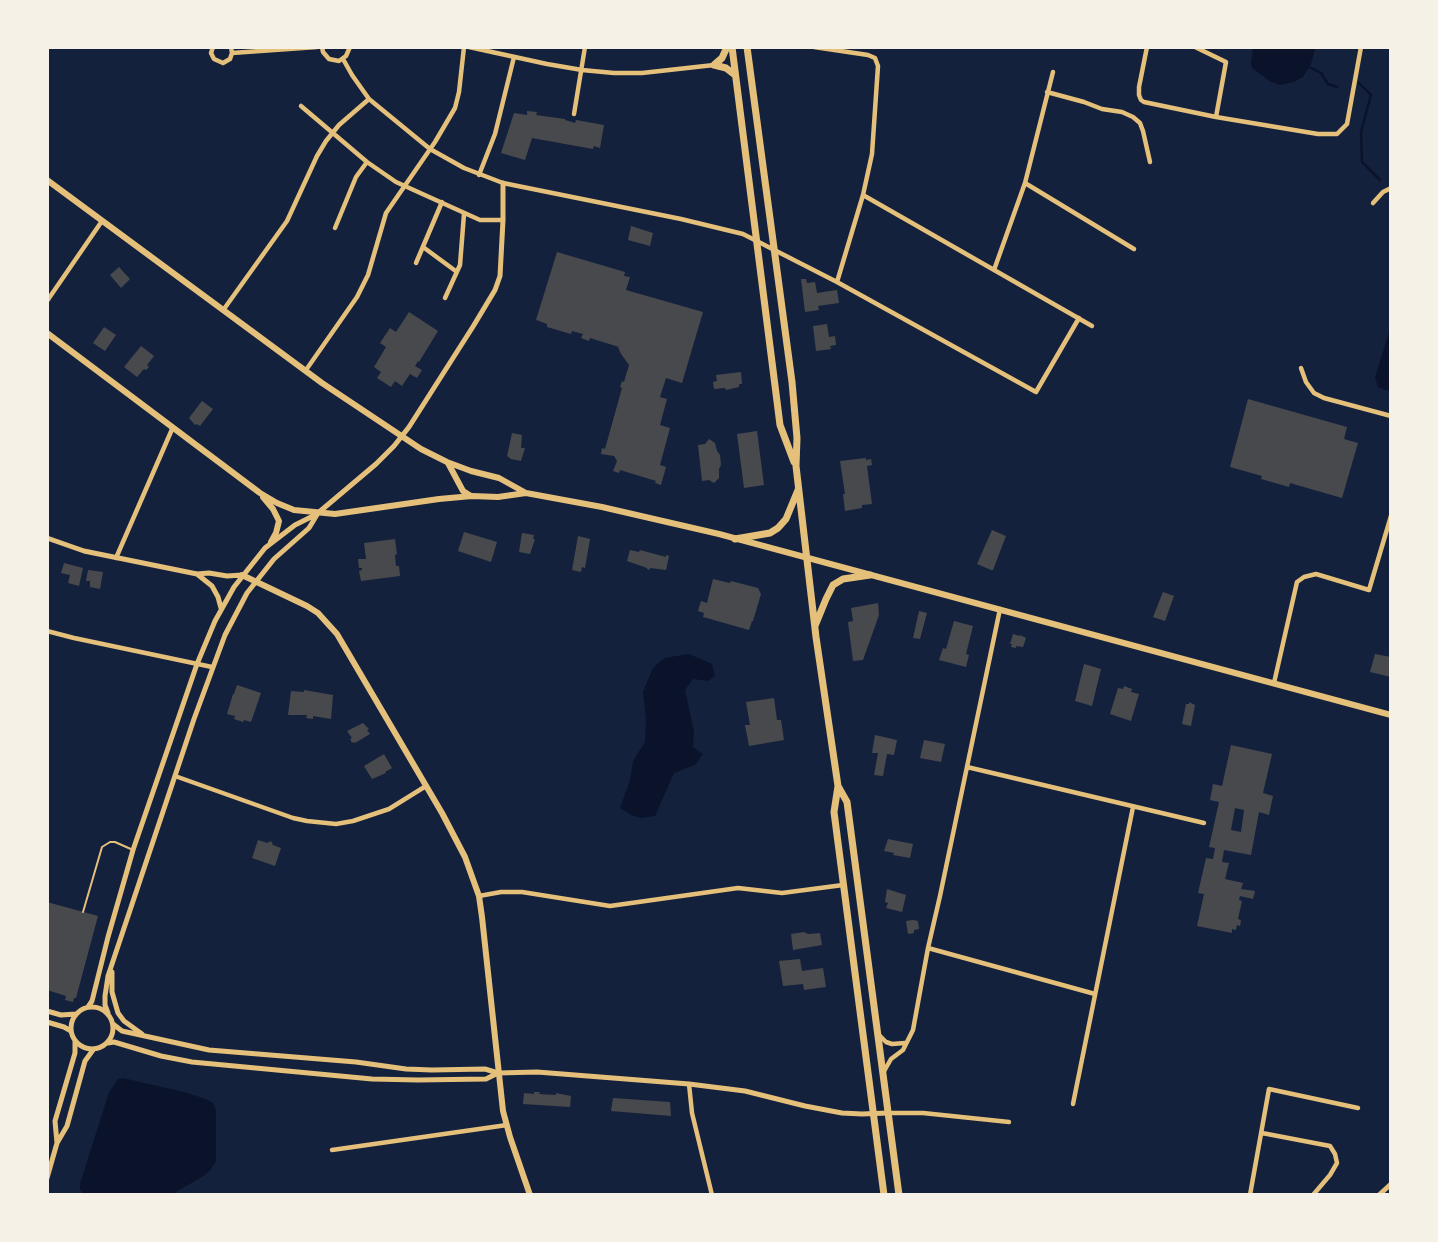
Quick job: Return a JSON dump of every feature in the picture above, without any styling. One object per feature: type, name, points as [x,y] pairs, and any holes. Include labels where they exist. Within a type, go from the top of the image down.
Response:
[{"type":"highway","points":[[714,65],[729,47]]},
{"type":"highway","points":[[729,47],[736,76],[780,425],[796,466]]},
{"type":"highway","points":[[747,47],[796,420],[796,466],[838,786],[834,812],[884,1195]]},
{"type":"highway","points":[[714,65],[731,70],[736,76]]},
{"type":"highway","points":[[735,539],[770,533],[778,528],[786,519],[799,489]]},
{"type":"highway","points":[[815,626],[833,585],[843,579],[870,575]]},
{"type":"highway","points":[[838,786],[847,802],[899,1195]]},
{"type":"highway","points":[[843,885],[858,883]]},
{"type":"main road","points":[[47,180],[306,370],[402,437],[447,462],[499,478],[526,493],[642,516],[735,539],[1391,715]]},
{"type":"main road","points":[[47,333],[260,493],[294,510],[335,514],[439,499],[526,493]]},
{"type":"main road","points":[[447,462],[463,491],[472,496]]},
{"type":"main road","points":[[260,493],[279,521],[271,542]]},
{"type":"main road","points":[[242,575],[307,606],[328,623],[341,640],[465,857],[479,896],[498,1073],[507,1125],[530,1195]]},
{"type":"street","points":[[213,47],[212,56],[219,63],[228,61],[232,50],[320,47],[329,59],[334,61],[343,59],[349,53],[350,47]]},
{"type":"street","points":[[306,370],[364,284],[386,213],[447,123],[459,92],[466,47],[582,70],[642,73],[714,65]]},
{"type":"street","points":[[574,114],[585,47]]},
{"type":"street","points":[[814,47],[868,55],[874,58],[878,66],[872,154],[863,195],[837,282]]},
{"type":"street","points":[[1147,47],[1139,88],[1141,100],[1216,117],[1318,134],[1337,134],[1347,124],[1361,47]]},
{"type":"street","points":[[1195,47],[1226,62],[1216,117]]},
{"type":"street","points":[[479,174],[495,134],[514,57]]},
{"type":"street","points":[[343,59],[369,99],[430,149],[479,174],[503,183],[743,234],[837,282],[1036,392],[1079,318]]},
{"type":"street","points":[[994,270],[1025,183],[1053,72]]},
{"type":"street","points":[[1047,92],[1133,117],[1140,123],[1150,162]]},
{"type":"street","points":[[223,309],[287,221],[317,156],[333,132],[369,99]]},
{"type":"street","points":[[302,106],[389,178],[480,220],[503,220]]},
{"type":"street","points":[[335,228],[356,177],[367,162]]},
{"type":"street","points":[[57,1143],[55,1121],[75,1053],[72,1020],[92,1001],[134,850],[197,664],[221,609],[242,575],[271,542],[295,524],[318,513],[376,464],[402,437],[495,290],[500,276],[503,183]]},
{"type":"street","points":[[1025,183],[1134,248]]},
{"type":"street","points":[[1373,203],[1391,188]]},
{"type":"street","points":[[863,195],[1093,326]]},
{"type":"street","points":[[416,263],[442,202]]},
{"type":"street","points":[[445,298],[461,261],[464,214]]},
{"type":"street","points":[[47,301],[103,220]]},
{"type":"street","points":[[423,247],[457,272]]},
{"type":"street","points":[[1301,368],[1314,393],[1391,416]]},
{"type":"street","points":[[116,558],[173,427]]},
{"type":"street","points":[[318,513],[309,528],[274,559],[255,582],[232,619],[212,667],[108,976],[105,1006],[113,1024],[122,1031],[209,1050],[432,1070],[485,1069],[498,1073],[537,1072],[688,1084],[745,1091],[842,1113],[923,1113],[1009,1122]]},
{"type":"street","points":[[1274,683],[1297,582],[1316,574],[1369,590],[1391,516]]},
{"type":"street","points":[[47,537],[84,551],[197,574],[242,575]]},
{"type":"street","points":[[197,574],[212,586],[221,609]]},
{"type":"street","points":[[883,1074],[891,1059],[903,1050],[913,1030],[1000,609]]},
{"type":"street","points":[[47,631],[212,667]]},
{"type":"street","points":[[967,767],[1203,823]]},
{"type":"street","points":[[175,776],[293,818],[336,824],[388,809],[426,786]]},
{"type":"street","points":[[1073,1104],[1133,807]]},
{"type":"street","points":[[479,896],[522,892],[610,906],[738,888],[782,893],[843,885]]},
{"type":"street","points":[[928,948],[1095,995]]},
{"type":"street","points":[[112,969],[112,992],[118,1013],[124,1021],[145,1036]]},
{"type":"street","points":[[88,1007],[95,1007],[107,1013]]},
{"type":"street","points":[[47,1011],[60,1015],[76,1014]]},
{"type":"street","points":[[47,1022],[71,1031]]},
{"type":"street","points":[[108,1043],[113,1024]]},
{"type":"street","points":[[878,1033],[886,1042],[905,1043]]},
{"type":"street","points":[[75,1042],[80,1046],[98,1049],[114,1042],[160,1056],[192,1062],[359,1078],[486,1079],[498,1073]]},
{"type":"street","points":[[47,1178],[57,1143],[67,1126],[85,1061],[93,1049]]},
{"type":"street","points":[[688,1084],[692,1114],[712,1195]]},
{"type":"street","points":[[1250,1195],[1269,1089],[1358,1108]]},
{"type":"street","points":[[332,1150],[507,1125]]},
{"type":"street","points":[[1262,1133],[1330,1146],[1336,1163],[1330,1175],[1313,1195]]},
{"type":"street","points":[[1379,1195],[1391,1184]]},
{"type":"lane","points":[[83,912],[102,847],[115,842],[134,850]]},
{"type":"water","points":[[1253,47],[1314,47],[1315,50],[1303,77],[1281,85],[1271,82],[1252,68]]},
{"type":"water","points":[[1391,326],[1391,391],[1378,387],[1375,377]]},
{"type":"water","points":[[689,654],[712,664],[715,676],[708,681],[693,679],[685,690],[694,732],[693,747],[703,754],[695,765],[674,773],[655,816],[641,818],[631,815],[620,808],[630,780],[633,761],[645,742],[643,692],[653,668],[664,658]]},
{"type":"water","points":[[118,1079],[184,1092],[213,1103],[216,1110],[216,1161],[210,1171],[171,1195],[84,1195],[80,1184],[109,1092]]},
{"type":"building","points":[[527,111],[575,123],[576,120],[604,125],[600,148],[532,138],[525,160],[501,153],[514,113],[527,115]]},
{"type":"building","points":[[631,226],[653,233],[650,246],[628,240]]},
{"type":"building","points":[[557,252],[625,272],[624,276],[630,277],[626,290],[703,312],[682,383],[666,378],[660,397],[667,399],[660,425],[670,428],[660,465],[666,467],[661,485],[620,470],[619,473],[613,471],[617,461],[614,456],[601,454],[602,448],[605,449],[622,388],[620,387],[629,365],[619,347],[590,338],[589,341],[581,338],[583,334],[572,331],[571,334],[547,327],[547,324],[536,320]]},
{"type":"building","points":[[119,267],[130,279],[121,288],[110,275]]},
{"type":"building","points":[[801,279],[806,279],[807,283],[815,282],[817,293],[837,290],[839,303],[818,306],[819,310],[805,312]]},
{"type":"building","points":[[409,312],[438,331],[415,366],[422,370],[417,378],[410,374],[402,386],[395,381],[391,387],[377,378],[381,372],[374,367],[386,347],[380,343],[390,328],[396,332]]},
{"type":"building","points":[[827,324],[829,337],[835,336],[836,345],[830,346],[831,349],[816,351],[813,326]]},
{"type":"building","points":[[104,327],[116,335],[105,351],[93,343]]},
{"type":"building","points":[[141,346],[154,356],[147,365],[149,367],[137,377],[124,367]]},
{"type":"building","points":[[741,372],[742,384],[739,384],[739,387],[714,389],[716,375]]},
{"type":"building","points":[[1248,399],[1347,427],[1344,439],[1358,443],[1342,498],[1290,483],[1289,487],[1230,467]]},
{"type":"building","points":[[202,401],[213,409],[200,426],[195,425],[189,418]]},
{"type":"building","points":[[757,431],[764,485],[744,488],[737,434]]},
{"type":"building","points":[[512,433],[522,435],[521,448],[525,448],[521,461],[507,456]]},
{"type":"building","points":[[709,439],[715,443],[720,455],[719,478],[714,483],[709,480],[702,481],[698,445],[705,444]]},
{"type":"building","points":[[871,459],[872,465],[867,466],[872,504],[845,511],[840,461]]},
{"type":"building","points":[[992,530],[1006,536],[991,570],[977,564]]},
{"type":"building","points":[[464,532],[497,542],[491,562],[458,551]]},
{"type":"building","points":[[522,533],[534,535],[530,554],[519,552]]},
{"type":"building","points":[[578,536],[590,539],[585,568],[582,567],[581,572],[572,570]]},
{"type":"building","points":[[395,539],[396,566],[399,566],[400,576],[361,581],[359,571],[362,568],[359,568],[358,559],[366,559],[364,543]]},
{"type":"building","points":[[630,550],[669,556],[666,570],[650,570],[627,561]]},
{"type":"building","points":[[64,563],[83,568],[79,586],[68,583],[70,575],[61,573]]},
{"type":"building","points":[[88,570],[103,572],[100,589],[90,587],[90,581],[86,581]]},
{"type":"building","points":[[713,579],[758,588],[761,594],[749,630],[703,617],[704,613],[698,611],[701,601],[707,603]]},
{"type":"building","points":[[1163,592],[1174,596],[1165,621],[1153,617]]},
{"type":"building","points":[[878,603],[879,615],[863,660],[853,661],[848,622],[853,621],[851,608]]},
{"type":"building","points":[[919,611],[927,613],[920,639],[913,638]]},
{"type":"building","points":[[954,621],[973,626],[966,654],[969,655],[966,667],[939,660],[943,648],[946,649]]},
{"type":"building","points":[[1013,634],[1026,638],[1023,647],[1011,647]]},
{"type":"building","points":[[1375,654],[1391,657],[1391,677],[1370,672]]},
{"type":"building","points":[[1084,664],[1101,669],[1092,706],[1075,701]]},
{"type":"building","points":[[237,685],[261,693],[251,722],[234,719],[235,716],[227,714]]},
{"type":"building","points":[[1124,686],[1139,694],[1131,721],[1110,714],[1118,688],[1123,689]]},
{"type":"building","points":[[304,690],[333,695],[331,719],[288,715],[291,691]]},
{"type":"building","points":[[774,698],[777,720],[781,720],[784,740],[749,746],[745,725],[750,725],[746,702]]},
{"type":"building","points":[[1189,702],[1195,705],[1191,726],[1182,724],[1186,704]]},
{"type":"building","points":[[363,723],[370,734],[352,743],[347,731]]},
{"type":"building","points":[[875,735],[897,740],[894,755],[887,754],[883,776],[874,775],[878,753],[872,753]]},
{"type":"building","points":[[924,740],[945,744],[941,762],[920,758]]},
{"type":"building","points":[[1231,745],[1272,754],[1263,793],[1273,796],[1269,815],[1259,812],[1251,855],[1224,850],[1222,862],[1229,863],[1225,879],[1243,883],[1241,889],[1255,891],[1253,899],[1240,896],[1240,926],[1237,925],[1236,930],[1232,929],[1232,933],[1197,926],[1204,894],[1198,893],[1206,858],[1213,859],[1215,848],[1209,847],[1219,802],[1210,800],[1213,784],[1222,786]],"holes":[[[1235,808],[1244,810],[1241,832],[1231,830]]]},
{"type":"building","points":[[384,754],[392,768],[372,779],[364,766]]},
{"type":"building","points":[[888,839],[913,844],[910,858],[884,851]]},
{"type":"building","points":[[258,840],[267,843],[271,841],[273,845],[281,848],[275,866],[252,858]]},
{"type":"building","points":[[887,889],[906,895],[902,912],[886,908]]},
{"type":"building","points":[[47,902],[98,916],[73,1002],[65,1000],[66,996],[47,990]]},
{"type":"building","points":[[906,921],[918,921],[919,929],[908,934]]},
{"type":"building","points":[[820,933],[822,945],[793,950],[791,934]]},
{"type":"building","points":[[800,959],[802,971],[823,968],[826,987],[804,990],[803,984],[783,986],[779,961]]},
{"type":"building","points":[[524,1093],[571,1096],[570,1107],[523,1104]]},
{"type":"building","points":[[613,1098],[670,1102],[671,1116],[611,1111]]},
{"type":"waterway","points":[[1309,67],[1321,73],[1328,84],[1337,87]]},
{"type":"waterway","points":[[1359,83],[1371,95],[1361,132],[1362,162],[1380,180]]}]
